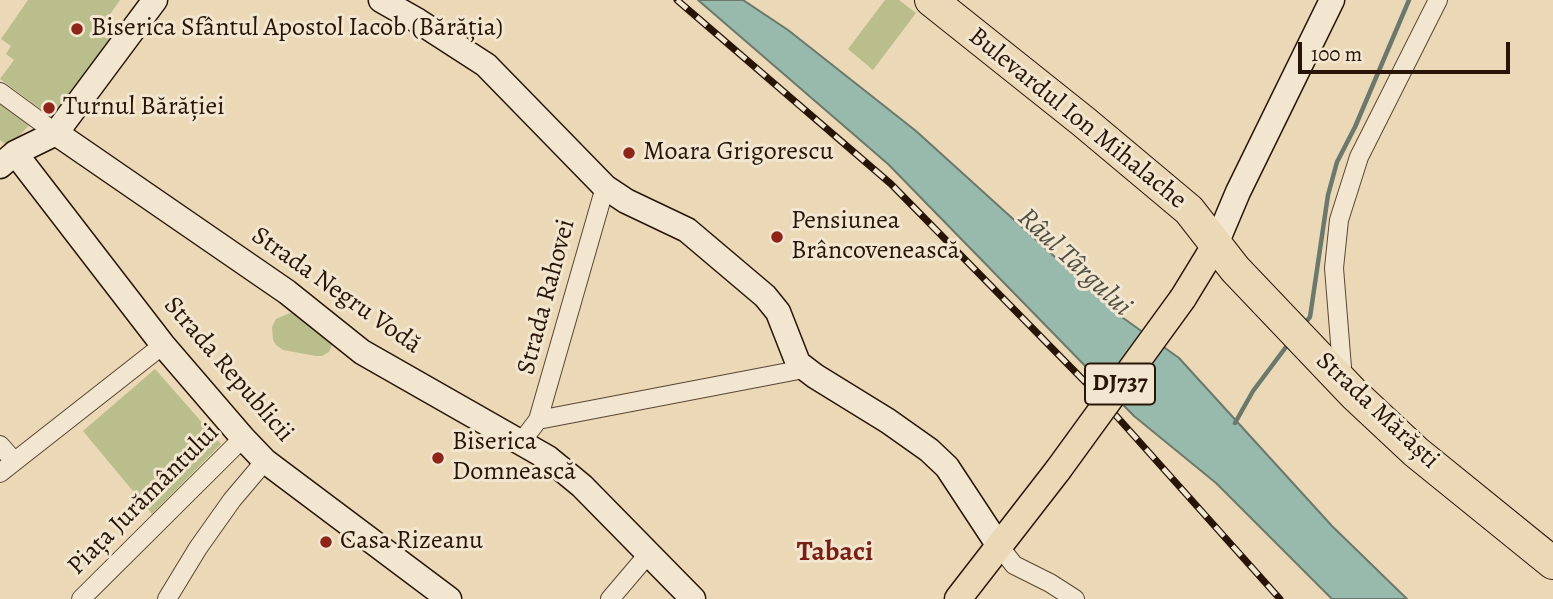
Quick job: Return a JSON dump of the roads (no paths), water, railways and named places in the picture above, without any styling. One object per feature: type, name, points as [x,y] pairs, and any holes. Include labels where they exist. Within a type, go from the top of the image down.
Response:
[{"type":"highway","name":"Bulevardul Ion Mihalache","points":[[932,0],[1180,202],[1216,244]]},
{"type":"highway","name":"Strada Mărăști","points":[[1216,244],[1235,269],[1296,333],[1416,452],[1553,563]]},
{"type":"main road","name":"DJ737","points":[[958,599],[1058,470],[1183,298],[1216,244]]},
{"type":"street","points":[[5,154],[56,133],[74,113],[155,0]]},
{"type":"street","points":[[381,0],[429,27],[486,65],[605,187],[626,201],[687,230],[765,296],[778,312],[793,354],[804,369],[929,450],[947,467],[1014,565],[1074,599]]},
{"type":"street","name":"DJ737","points":[[1216,244],[1238,192],[1332,0]]},
{"type":"street","points":[[1344,382],[1334,268],[1339,220],[1359,157],[1437,0]]},
{"type":"street","name":"Strada Negru Vodă","points":[[0,92],[287,292],[362,352],[548,458],[574,479],[650,552],[693,599]]},
{"type":"street","name":"Strada Republicii","points":[[5,154],[163,345],[265,461],[449,599]]},
{"type":"street","name":"Strada Rahovei","points":[[538,421],[605,187]]},
{"type":"street","points":[[0,445],[7,467],[163,345]]},
{"type":"street","points":[[522,441],[538,421],[804,369]]},
{"type":"street","name":"Piața Jurământului","points":[[81,599],[243,438]]},
{"type":"street","points":[[167,599],[211,529],[265,461]]},
{"type":"street","points":[[610,599],[650,552]]},
{"type":"waterway","points":[[1303,325],[1310,317],[1328,195],[1337,162],[1355,127],[1409,0]]},
{"type":"waterway","points":[[1235,423],[1253,391],[1289,343]]},
{"type":"railway","points":[[677,0],[891,184],[1094,391],[1280,599]]},
{"type":"place","name":"Biserica Sfântul Apostol Iacob (Bărăția)","points":[[77,29]]},
{"type":"place","name":"Turnul Bărăției","points":[[49,108]]},
{"type":"place","name":"Moara Grigorescu","points":[[629,153]]},
{"type":"place","name":"Pensiunea Brâncovenească","points":[[777,237]]},
{"type":"place","name":"Biserica Domnească","points":[[438,458]]},
{"type":"place","name":"Casa Rizeanu","points":[[326,542]]},
{"type":"district","name":"Tabaci","points":[[835,553]]},
{"type":"water label","name":"Râul Târgului","points":[[1074,263]]}]
